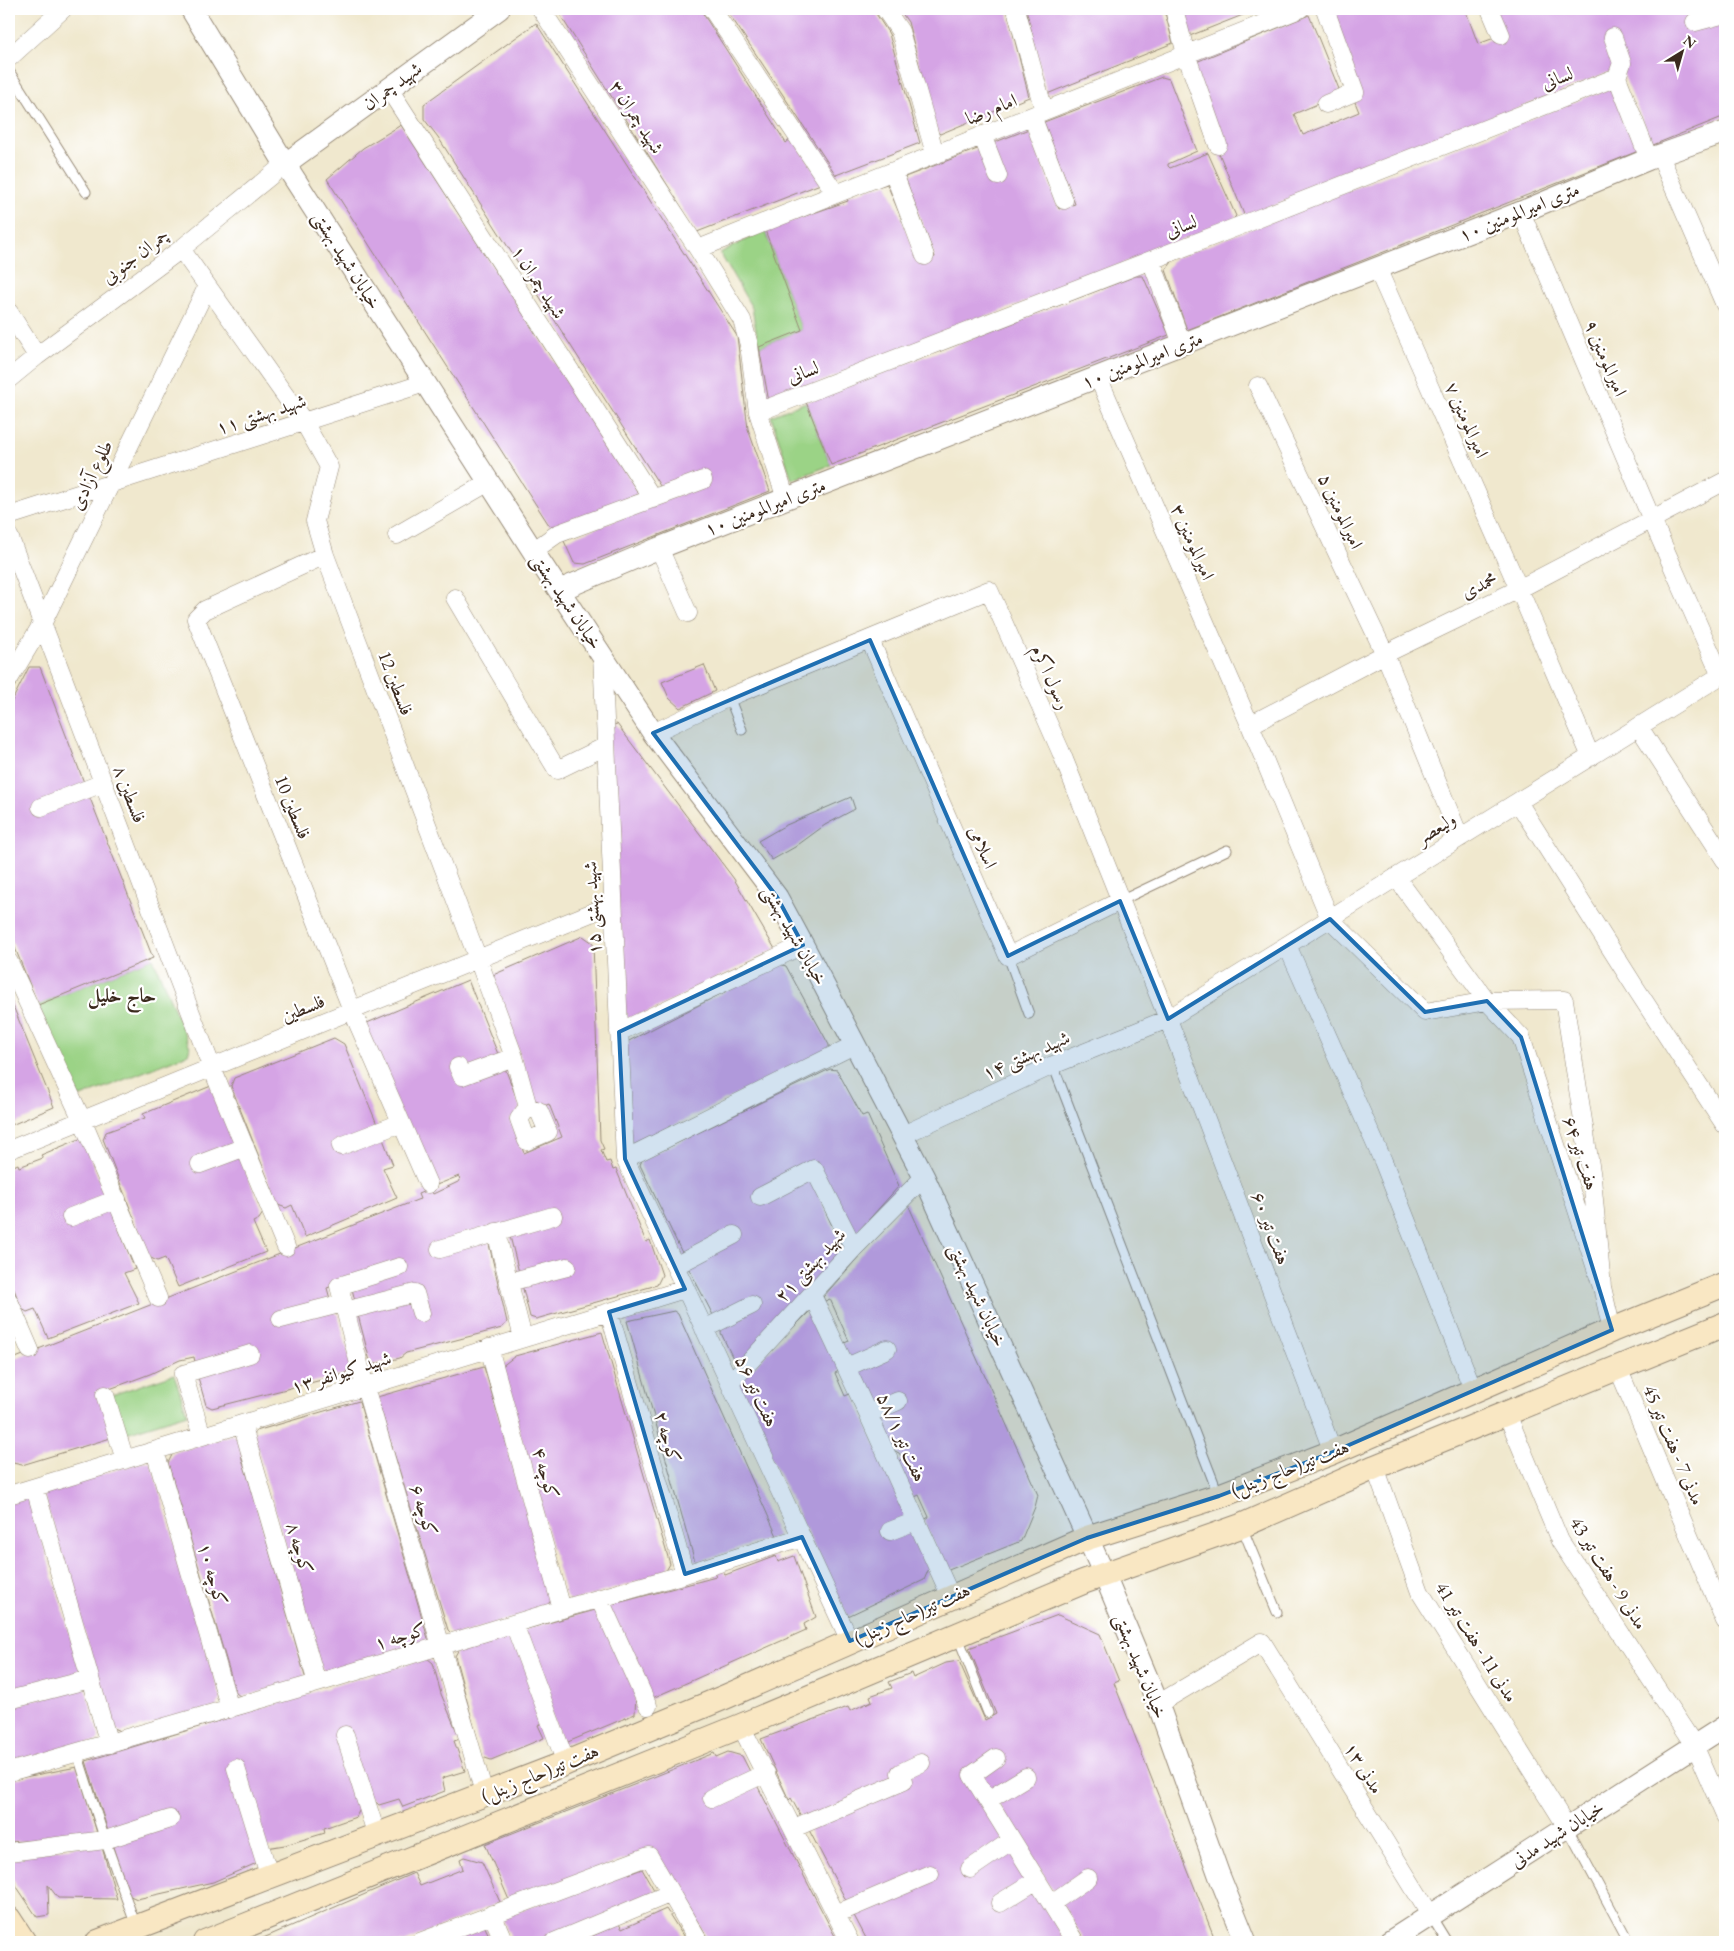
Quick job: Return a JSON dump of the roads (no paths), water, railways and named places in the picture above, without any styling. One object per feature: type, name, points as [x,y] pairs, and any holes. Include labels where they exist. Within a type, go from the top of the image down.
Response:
[{"type":"main road","name":"هفت تیر(حاج زینل)","points":[[98,1942],[485,1796],[725,1697],[1087,1538],[1219,1496],[1333,1452],[1474,1392],[1612,1330],[1725,1284]]},
{"type":"main road","name":"هفت تیر(حاج زینل)","points":[[205,1942],[741,1726],[1104,1574],[1242,1526],[1376,1467],[1725,1324]]},
{"type":"main road","points":[[9,1919],[24,1942]]},
{"type":"street","points":[[9,58],[63,9]]},
{"type":"street","name":"خیابان شهید بهشتی","points":[[192,9],[286,164],[533,551],[653,732],[776,897],[803,945],[924,1177],[1104,1574],[1158,1704],[1219,1875],[1246,1942]]},
{"type":"street","name":"شهید چمران","points":[[286,164],[499,9]]},
{"type":"street","name":"شهید چمران ۳","points":[[540,9],[698,248],[742,320],[749,345],[758,412],[786,499]]},
{"type":"street","points":[[712,9],[836,194]]},
{"type":"street","points":[[885,9],[900,31],[935,154]]},
{"type":"street","points":[[1016,9],[1038,113],[1064,200]]},
{"type":"street","points":[[1174,9],[1186,54],[1218,144]]},
{"type":"street","name":"امام رضا","points":[[698,248],[1300,9]]},
{"type":"street","points":[[1325,9],[1355,92],[1326,104]]},
{"type":"street","points":[[1490,9],[1501,35]]},
{"type":"street","points":[[1695,22],[1725,14]]},
{"type":"street","points":[[1613,37],[1622,63],[1617,77],[1725,305]]},
{"type":"street","name":"لسانی","points":[[758,412],[1617,77]]},
{"type":"street","name":"شهید چمران ۱","points":[[389,89],[653,499]]},
{"type":"street","name":"۱۰ متری امیرالمومنین","points":[[560,590],[659,548],[1725,132]]},
{"type":"street","points":[[982,135],[998,176]]},
{"type":"street","name":"چمران جنوبی","points":[[11,376],[181,249],[286,164]]},
{"type":"street","points":[[893,171],[925,256]]},
{"type":"street","name":"امیرالمومنین ۹","points":[[1521,212],[1652,520],[1723,675]]},
{"type":"street","name":"فلسطین 12","points":[[181,249],[206,288],[304,422],[329,467],[315,521],[325,554],[514,1057],[528,1108]]},
{"type":"street","points":[[1151,260],[1182,344]]},
{"type":"street","name":"امیرالمومنین ۷","points":[[1377,268],[1519,589],[1590,757]]},
{"type":"street","name":"طلوع آزادی","points":[[9,679],[42,624],[206,288]]},
{"type":"street","points":[[9,312],[36,356]]},
{"type":"street","name":"امیرالمومنین ۳","points":[[1098,377],[1250,725],[1330,919]]},
{"type":"street","name":"شهید بهشتی ۱۱","points":[[9,516],[425,383]]},
{"type":"street","name":"امیرالمومنین ۵","points":[[1258,386],[1385,654],[1460,838]]},
{"type":"street","points":[[533,551],[557,534],[703,480]]},
{"type":"street","name":"محمدی","points":[[1250,725],[1385,654],[1519,589],[1725,481]]},
{"type":"street","points":[[397,535],[489,482]]},
{"type":"street","name":"فلسطین ۸","points":[[9,536],[212,1068],[286,1247]]},
{"type":"street","points":[[659,548],[688,614]]},
{"type":"street","name":"فلسطین 10","points":[[325,554],[205,610],[196,619],[352,1010],[428,1184]]},
{"type":"street","name":"رسول اکرم","points":[[870,640],[989,590],[1061,752],[1120,901]]},
{"type":"street","points":[[455,598],[556,770],[606,746]]},
{"type":"street","points":[[653,732],[730,696],[870,640]]},
{"type":"street","name":"اسلامی","points":[[870,640],[1008,956]]},
{"type":"street","name":"شهید بهشتی ۱۵","points":[[602,654],[625,1159]]},
{"type":"street","name":"ولیعصر","points":[[1168,1019],[1723,675]]},
{"type":"street","points":[[1638,727],[1725,860]]},
{"type":"street","points":[[41,808],[103,783]]},
{"type":"street","points":[[1518,802],[1725,1125]]},
{"type":"street","name":"هفت تیر ۶۴","points":[[1396,877],[1486,1001],[1521,1037],[1602,1286],[1612,1330]]},
{"type":"street","points":[[1008,956],[1120,901]]},
{"type":"street","name":"هفت تیر ۶۰","points":[[1120,901],[1168,1019],[1333,1452]]},
{"type":"street","name":"فلسطین","points":[[9,1150],[613,904]]},
{"type":"street","points":[[1330,919],[1426,1012],[1486,1001],[1564,1000],[1592,1178],[1602,1286]]},
{"type":"street","points":[[619,1032],[803,945]]},
{"type":"street","points":[[1287,945],[1383,1161],[1474,1392]]},
{"type":"street","points":[[9,962],[82,1120],[158,1298]]},
{"type":"street","name":"شهید بهشتی ۱۴","points":[[903,1135],[1053,1065],[1168,1019]]},
{"type":"street","points":[[625,1159],[854,1045]]},
{"type":"street","points":[[458,1067],[462,1076],[514,1057]]},
{"type":"street","points":[[341,1146],[402,1123]]},
{"type":"street","points":[[200,1164],[245,1147]]},
{"type":"street","name":"هفت تیر ۵۶","points":[[625,1159],[850,1641]]},
{"type":"street","points":[[760,1197],[814,1169],[854,1248]]},
{"type":"street","name":"شهید بهشتی ۲۱","points":[[730,1383],[854,1248],[924,1177]]},
{"type":"street","points":[[71,1217],[117,1199]]},
{"type":"street","points":[[440,1249],[553,1216]]},
{"type":"street","points":[[496,1232],[523,1338]]},
{"type":"street","points":[[675,1266],[734,1235]]},
{"type":"street","points":[[344,1307],[339,1286],[398,1267]]},
{"type":"street","points":[[509,1282],[567,1267]]},
{"type":"street","name":"شهید کیوانفر ۱۳","points":[[9,1494],[34,1488],[685,1288]]},
{"type":"street","points":[[281,1319],[415,1293],[422,1313]]},
{"type":"street","name":"هفت تیر ۵۸/۱","points":[[812,1295],[847,1367],[950,1597]]},
{"type":"street","points":[[9,1301],[30,1350]]},
{"type":"street","points":[[704,1329],[752,1305]]},
{"type":"street","name":"کوچه ۶","points":[[344,1307],[365,1386],[485,1796]]},
{"type":"street","name":"کوچه ۲","points":[[609,1312],[685,1574]]},
{"type":"street","name":"کوچه ۴","points":[[489,1348],[562,1609]]},
{"type":"street","points":[[847,1367],[887,1349]]},
{"type":"street","points":[[202,1436],[183,1374],[250,1354]]},
{"type":"street","name":"مدنی 7 - هفت تیر 45","points":[[1618,1368],[1725,1621]]},
{"type":"street","points":[[105,1395],[124,1460]]},
{"type":"street","points":[[868,1414],[898,1401]]},
{"type":"street","name":"مدنی 9 - هفت تیر 43","points":[[1507,1414],[1560,1541],[1694,1745],[1725,1816]]},
{"type":"street","name":"کوچه ۸","points":[[242,1424],[317,1683]]},
{"type":"street","name":"کوچه ۱۰","points":[[155,1450],[230,1709]]},
{"type":"street","name":"مدنی 11 - هفت تیر 41","points":[[1376,1467],[1420,1592],[1567,1827]]},
{"type":"street","points":[[34,1488],[109,1744]]},
{"type":"street","points":[[890,1531],[916,1521]]},
{"type":"street","name":"کوچه ۱","points":[[9,1772],[230,1709],[562,1609],[600,1600],[802,1537]]},
{"type":"street","points":[[600,1600],[648,1706]]},
{"type":"street","points":[[514,1624],[566,1763]]},
{"type":"street","name":"مدنی ۱۳","points":[[1158,1704],[1262,1642],[1431,1916]]},
{"type":"street","points":[[9,1700],[90,1679]]},
{"type":"street","points":[[741,1726],[850,1942]]},
{"type":"street","name":"خیابان شهید مدنی","points":[[1390,1942],[1725,1726]]},
{"type":"street","points":[[345,1734],[378,1836]]},
{"type":"street","points":[[996,1758],[972,1775],[1076,1942]]},
{"type":"street","points":[[794,1828],[904,1781],[900,1773],[921,1763]]},
{"type":"street","points":[[236,1768],[270,1878]]},
{"type":"street","points":[[712,1798],[766,1773]]},
{"type":"street","points":[[988,1800],[1026,1777]]},
{"type":"street","points":[[9,1852],[105,1840],[170,1820]]},
{"type":"street","points":[[970,1869],[1012,1840]]},
{"type":"street","points":[[420,1942],[649,1856],[699,1942]]},
{"type":"street","points":[[836,1914],[930,1874]]},
{"type":"street","points":[[1052,1904],[1088,1878]]},
{"type":"street","points":[[1000,1902],[1037,1880]]},
{"type":"street","points":[[554,1942],[670,1894]]},
{"type":"street","points":[[492,1914],[504,1942]]},
{"type":"lane","points":[[9,71],[86,192]]},
{"type":"lane","points":[[730,696],[742,730]]},
{"type":"lane","points":[[1120,901],[1227,850]]},
{"type":"lane","points":[[1008,956],[1029,1014]]},
{"type":"lane","points":[[1053,1065],[1219,1496]]},
{"type":"lane","points":[[1242,1526],[1277,1612]]},
{"type":"lane","points":[[957,1634],[988,1713]]},
{"type":"lane","points":[[77,1753],[105,1840],[137,1928]]},
{"type":"lane","points":[[1567,1827],[1629,1942]]},
{"type":"lane","points":[[1431,1916],[1447,1942]]},
{"type":"district","name":"حاج خلیل","points":[[122,995]]}]
